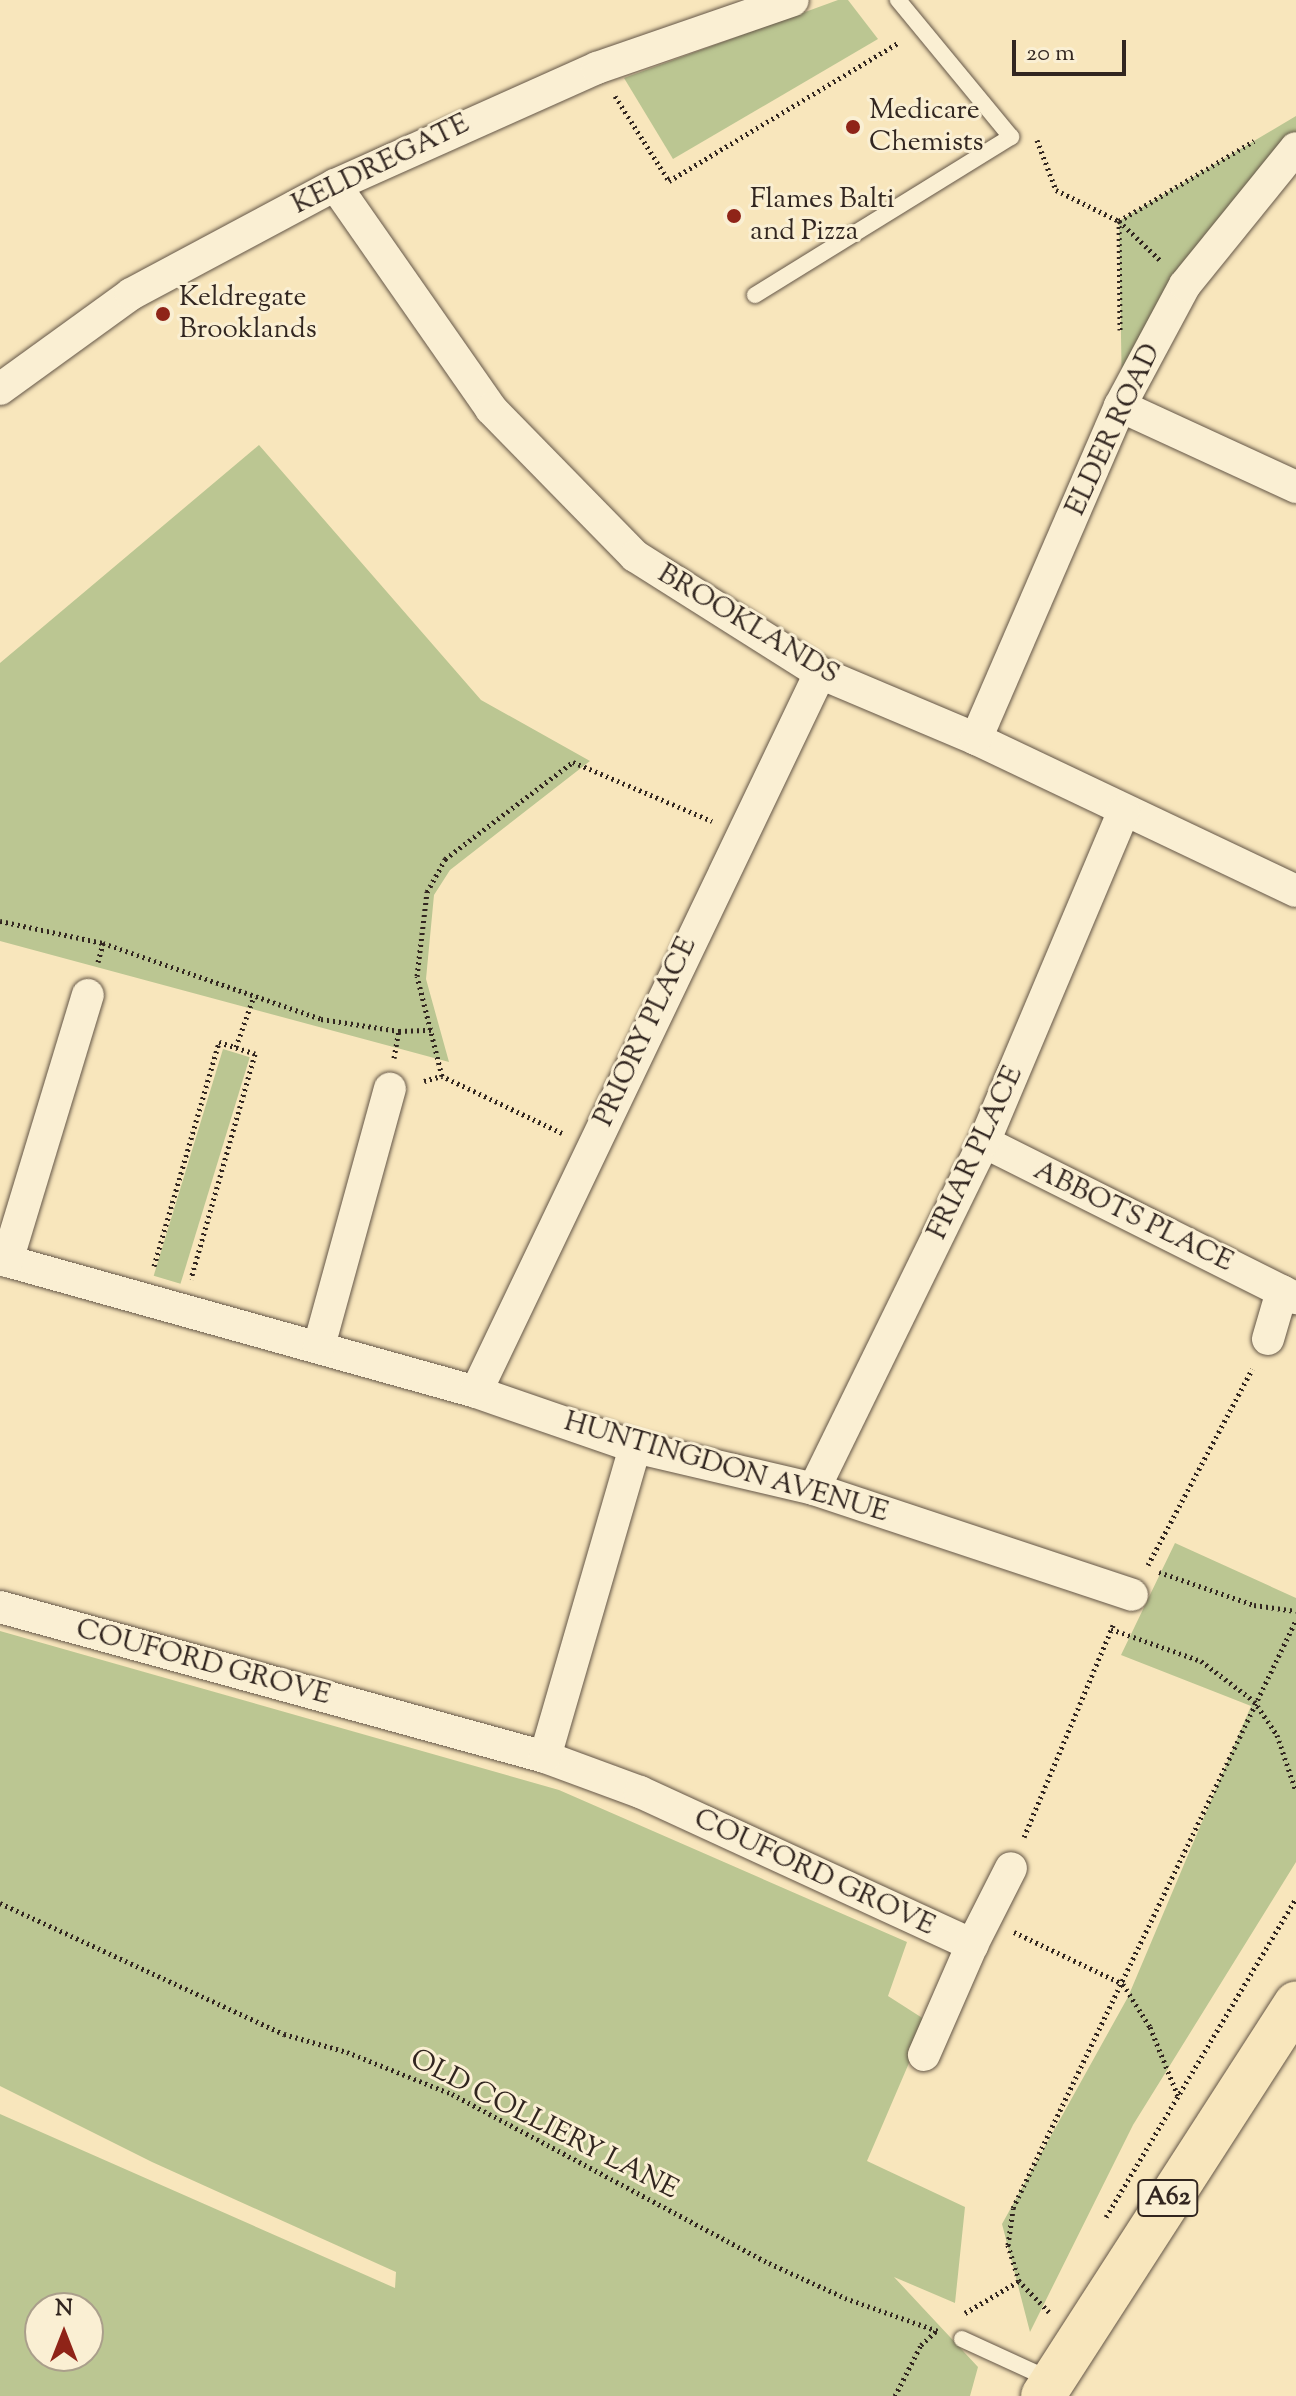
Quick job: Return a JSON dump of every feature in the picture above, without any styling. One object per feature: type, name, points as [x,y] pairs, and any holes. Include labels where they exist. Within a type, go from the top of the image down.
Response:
[{"type":"main road","name":"A62","points":[[1039,2380],[1215,2128],[1296,2003]]},
{"type":"street","name":"KELDREGATE","points":[[0,389],[131,294],[335,185],[597,68],[788,1]]},
{"type":"street","name":"ELDER ROAD","points":[[976,739],[1120,406],[1185,285],[1282,140]]},
{"type":"street","name":"BROOKLANDS","points":[[335,185],[452,360],[574,498],[635,556],[820,673],[976,739],[1296,891]]},
{"type":"street","points":[[1120,406],[1296,487]]},
{"type":"street","name":"PRIORY PLACE","points":[[476,1392],[740,833],[820,673]]},
{"type":"street","name":"FRIAR PLACE","points":[[814,1489],[984,1142],[1124,811]]},
{"type":"street","name":"HUNTINGDON AVENUE","points":[[88,995],[4,1260],[144,1302],[319,1346],[476,1392],[635,1447],[814,1489],[1140,1581]]},
{"type":"street","points":[[319,1346],[390,1089]]},
{"type":"street","name":"ABBOTS PLACE","points":[[984,1142],[1289,1294],[1268,1339]]},
{"type":"street","points":[[545,1757],[635,1447]]},
{"type":"street","name":"COUFORD GROVE","points":[[0,1607],[545,1757],[640,1792],[972,1945]]},
{"type":"street","points":[[924,2055],[972,1945],[1011,1868]]},
{"type":"lane","points":[[755,295],[1011,137],[898,0]]},
{"type":"lane","points":[[962,2339],[1039,2380]]},
{"type":"path","points":[[597,68],[669,181],[900,42],[892,31]]},
{"type":"path","points":[[1034,136],[1043,149],[1056,190],[1119,221],[1185,285]]},
{"type":"path","points":[[1119,221],[1282,140]]},
{"type":"path","points":[[1119,221],[1120,344]]},
{"type":"path","points":[[592,1147],[442,1076],[417,976],[427,892],[445,859],[573,762],[740,833]]},
{"type":"path","points":[[0,921],[103,943],[321,1019],[399,1031],[432,1030]]},
{"type":"path","points":[[236,1047],[254,996]]},
{"type":"path","points":[[144,1302],[219,1042],[255,1054],[182,1312]]},
{"type":"path","points":[[1140,1581],[1296,1611]]},
{"type":"path","points":[[1049,2312],[1019,2281],[1008,2245],[1013,2208],[1123,1984],[1254,1701],[1296,1620]]},
{"type":"path","points":[[1110,1629],[1201,1661],[1254,1701],[1277,1735],[1296,1791]]},
{"type":"path","points":[[1097,2231],[1296,1898]]},
{"type":"path","name":"OLD COLLIERY LANE","points":[[0,1903],[284,2034],[347,2052],[452,2094],[566,2159],[845,2298],[962,2339]]},
{"type":"path","points":[[972,1945],[1009,1930],[1123,1984],[1150,2027],[1178,2096],[1215,2128]]},
{"type":"path","points":[[1039,2380],[1049,2312],[1057,2298]]},
{"type":"green space","points":[[838,0],[848,0],[878,39],[673,159],[624,78]]},
{"type":"green space","points":[[1296,116],[1296,148],[1122,394],[1119,221]]},
{"type":"green space","points":[[259,445],[481,700],[590,761],[450,870],[434,895],[426,979],[449,1062],[0,941],[0,663]]},
{"type":"green space","points":[[223,1049],[250,1057],[180,1284],[154,1276]]},
{"type":"green space","points":[[1175,1543],[1296,1598],[1296,1862],[1133,2125],[1030,2332],[1002,2224],[1128,1997],[1251,1706],[1121,1655]]},
{"type":"green space","points":[[0,1631],[559,1790],[907,1942],[888,1996],[927,2021],[867,2161],[965,2207],[955,2303],[894,2277],[978,2367],[970,2396],[0,2396],[0,2114],[395,2288],[396,2272],[152,2162],[0,2086]]},
{"type":"place","name":"Medicare Chemists","points":[[853,127]]},
{"type":"place","name":"Flames Balti and Pizza","points":[[734,216]]},
{"type":"place","name":"Keldregate Brooklands","points":[[163,314]]}]
